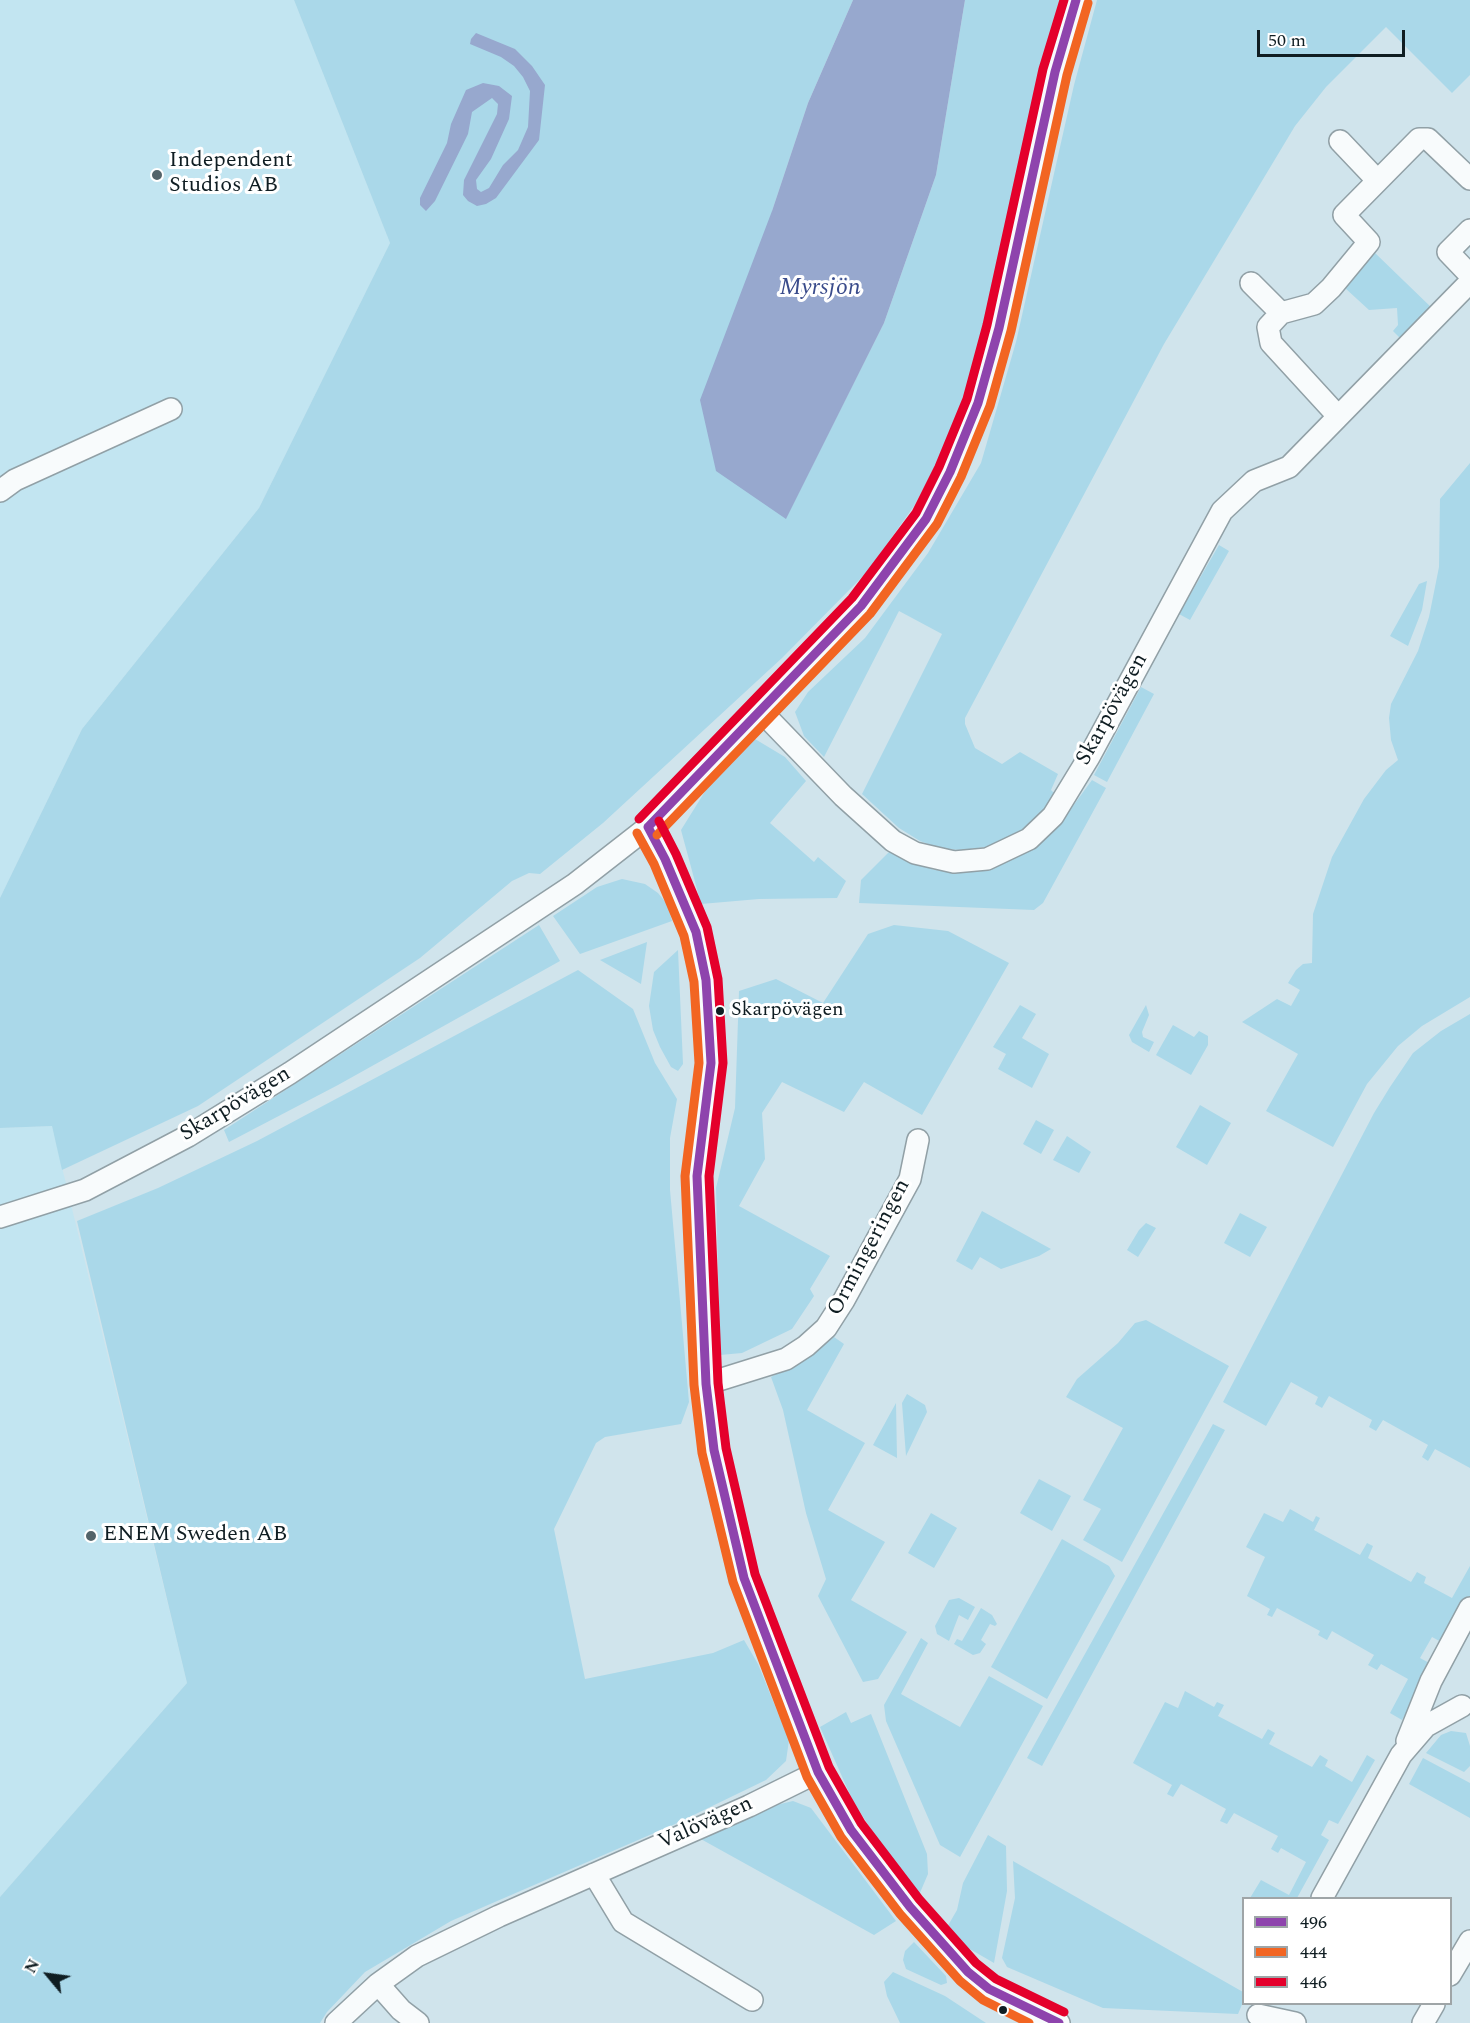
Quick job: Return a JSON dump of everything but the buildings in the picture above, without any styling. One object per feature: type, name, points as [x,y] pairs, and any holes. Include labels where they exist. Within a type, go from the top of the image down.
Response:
[{"type":"street","name":"Skarpövägen","points":[[0,1217],[85,1190],[188,1136],[299,1067],[545,904],[648,827],[861,606],[926,519],[950,472],[978,403],[999,328],[1055,72],[1076,0]]},
{"type":"street","points":[[1470,179],[1424,137],[1377,180],[1344,215],[1369,242],[1331,288],[1314,304],[1281,313],[1268,327],[1271,343],[1337,415],[1470,282]]},
{"type":"street","points":[[1340,141],[1377,180]]},
{"type":"street","points":[[1470,230],[1448,252],[1470,275]]},
{"type":"street","points":[[1251,283],[1281,313]]},
{"type":"street","points":[[0,491],[26,475],[171,409]]},
{"type":"street","name":"Skarpövägen","points":[[760,710],[811,765],[893,841],[915,853],[954,862],[987,859],[1004,853],[1029,839],[1053,816],[1089,757],[1222,511],[1254,481],[1289,467],[1337,415]]},
{"type":"street","points":[[648,827],[685,905],[698,942],[706,988],[711,1063],[697,1176],[706,1384],[714,1450],[744,1578],[818,1772],[851,1830],[928,1929],[968,1972],[989,1989],[1059,2023]]},
{"type":"street","name":"Ormingeringen","points":[[706,1384],[786,1359],[806,1346],[826,1328],[844,1300],[910,1179],[918,1140]]},
{"type":"street","points":[[1323,1897],[1401,1755],[1431,1681],[1470,1608]]},
{"type":"street","points":[[1401,1755],[1426,1726],[1462,1706]]},
{"type":"street","name":"Valövägen","points":[[336,2023],[378,1984],[417,1956],[499,1916],[749,1806],[818,1772]]},
{"type":"street","points":[[594,1874],[623,1922],[752,2000]]},
{"type":"street","points":[[1452,1972],[1470,1941]]},
{"type":"street","points":[[378,1984],[401,2010],[418,2023]]},
{"type":"street","points":[[1423,2023],[1433,2005]]},
{"type":"street","points":[[1259,2014],[1295,2023]]},
{"type":"shaded area","points":[[0,0],[294,0],[390,243],[259,508],[82,729],[0,898]]},
{"type":"shaded area","points":[[294,0],[853,0],[808,103],[772,211],[786,518],[884,323],[936,175],[965,0],[1060,0],[983,336],[966,391],[937,463],[914,506],[867,572],[782,658],[603,823],[540,874],[529,873],[512,881],[420,958],[198,1106],[62,1170],[52,1126],[0,1128],[0,898],[82,729],[259,508],[390,243]]},
{"type":"shaded area","points":[[1097,0],[1470,0],[1470,75],[1452,93],[1386,27],[1326,87],[1295,126],[1164,344],[965,718],[965,724],[975,748],[1002,764],[1020,752],[1058,774],[1051,790],[1055,794],[1049,805],[1023,832],[992,846],[963,850],[942,849],[920,841],[899,828],[862,794],[942,634],[899,611],[824,757],[804,736],[795,712],[808,692],[865,638],[928,553],[981,463],[1016,342],[1074,85]]},
{"type":"shaded area","points":[[1374,252],[1434,310],[1402,340],[1393,331],[1398,325],[1397,308],[1369,310],[1345,288]]},
{"type":"shaded area","points":[[1470,463],[1470,997],[1422,1026],[1398,1046],[1367,1084],[1333,1147],[1266,1111],[1298,1054],[1242,1022],[1277,999],[1291,1006],[1300,990],[1288,983],[1303,964],[1312,963],[1313,914],[1332,857],[1364,799],[1386,770],[1398,760],[1391,740],[1389,718],[1391,704],[1418,651],[1429,617],[1439,567],[1440,499]]},
{"type":"shaded area","points":[[1219,545],[1229,551],[1190,620],[1179,614]]},
{"type":"shaded area","points":[[1427,581],[1422,610],[1408,646],[1390,636],[1419,584]]},
{"type":"shaded area","points":[[1141,687],[1154,694],[1107,782],[1094,775]]},
{"type":"shaded area","points":[[755,739],[785,757],[806,781],[770,823],[814,862],[818,857],[846,881],[837,898],[759,899],[701,904],[681,830],[709,785]]},
{"type":"shaded area","points":[[1092,780],[1106,788],[1043,903],[1034,910],[859,903],[861,880],[890,851],[934,870],[956,871],[1062,821]]},
{"type":"shaded area","points":[[622,879],[645,884],[658,893],[667,904],[672,921],[580,954],[553,916],[597,887]]},
{"type":"shaded area","points":[[539,925],[560,961],[338,1085],[229,1142],[224,1130]]},
{"type":"shaded area","points":[[894,925],[948,931],[1009,963],[922,1115],[864,1082],[844,1112],[782,1082],[762,1113],[765,1159],[739,1206],[830,1256],[810,1289],[814,1296],[792,1329],[742,1353],[720,1355],[716,1188],[735,1108],[739,991],[776,979],[823,1003],[868,934]]},
{"type":"shaded area","points":[[647,942],[641,984],[600,960]]},
{"type":"shaded area","points":[[678,950],[683,1064],[678,1071],[671,1067],[660,1047],[653,1030],[649,1006],[654,972]]},
{"type":"shaded area","points":[[578,970],[633,1009],[655,1063],[677,1099],[670,1138],[670,1190],[689,1402],[681,1424],[605,1437],[596,1443],[554,1529],[585,1679],[713,1653],[744,1640],[758,1664],[789,1740],[786,1761],[766,1780],[675,1824],[451,1921],[365,1972],[327,2012],[320,2023],[0,2023],[0,1897],[187,1683],[77,1221],[158,1188],[257,1141]]},
{"type":"shaded area","points":[[1020,1005],[1036,1014],[1022,1038],[1049,1054],[1032,1088],[998,1069],[1006,1054],[993,1047]]},
{"type":"shaded area","points":[[1146,1005],[1149,1015],[1142,1032],[1143,1037],[1154,1042],[1149,1052],[1132,1042],[1129,1035]]},
{"type":"shaded area","points":[[1470,1014],[1470,1468],[1435,1449],[1428,1461],[1422,1457],[1428,1445],[1383,1420],[1376,1431],[1369,1427],[1372,1420],[1329,1396],[1322,1408],[1315,1404],[1318,1397],[1291,1382],[1266,1426],[1223,1402],[1374,1113],[1390,1087],[1413,1053],[1441,1031]]},
{"type":"shaded area","points":[[1173,1025],[1194,1037],[1199,1031],[1208,1036],[1208,1045],[1191,1075],[1156,1055]]},
{"type":"shaded area","points":[[1200,1105],[1231,1123],[1207,1165],[1176,1147]]},
{"type":"shaded area","points":[[1036,1120],[1054,1130],[1041,1154],[1023,1144]]},
{"type":"shaded area","points":[[52,1126],[187,1683],[0,1897],[0,1128]]},
{"type":"shaded area","points":[[1067,1136],[1091,1152],[1079,1173],[1053,1160]]},
{"type":"shaded area","points":[[982,1211],[1051,1249],[1039,1256],[1001,1269],[980,1257],[972,1270],[956,1261]]},
{"type":"shaded area","points":[[1240,1213],[1267,1227],[1250,1257],[1224,1243]]},
{"type":"shaded area","points":[[1146,1223],[1156,1228],[1138,1257],[1127,1250]]},
{"type":"shaded area","points":[[1146,1320],[1229,1366],[1122,1562],[1083,1540],[1101,1509],[1083,1500],[1123,1428],[1066,1397],[1077,1379],[1118,1343],[1135,1323]]},
{"type":"shaded area","points":[[834,1337],[844,1344],[807,1410],[865,1443],[828,1510],[885,1542],[851,1600],[907,1632],[878,1679],[863,1682],[818,1596],[826,1579],[806,1513],[783,1410],[771,1377],[815,1353]]},
{"type":"shaded area","points":[[907,1394],[925,1405],[927,1412],[906,1456],[902,1403]]},
{"type":"shaded area","points":[[896,1403],[897,1458],[873,1445]]},
{"type":"shaded area","points":[[1213,1424],[1225,1430],[1042,1766],[1027,1758]]},
{"type":"shaded area","points":[[1039,1479],[1071,1496],[1052,1531],[1020,1513]]},
{"type":"shaded area","points":[[1290,1509],[1313,1522],[1316,1516],[1320,1518],[1314,1530],[1360,1555],[1367,1543],[1373,1546],[1368,1558],[1411,1582],[1417,1572],[1426,1577],[1424,1583],[1452,1598],[1470,1566],[1470,1598],[1445,1644],[1432,1637],[1420,1658],[1433,1665],[1402,1720],[1390,1713],[1408,1679],[1381,1664],[1377,1670],[1368,1665],[1374,1655],[1332,1631],[1327,1640],[1318,1635],[1320,1631],[1277,1608],[1272,1617],[1267,1615],[1270,1609],[1247,1596],[1265,1557],[1246,1547],[1264,1513],[1283,1522]]},
{"type":"shaded area","points":[[931,1513],[957,1528],[934,1568],[908,1553]]},
{"type":"shaded area","points":[[1062,1539],[1109,1566],[1115,1576],[1047,1699],[991,1667]]},
{"type":"shaded area","points":[[959,1598],[975,1607],[968,1620],[959,1615],[949,1641],[937,1634],[935,1626],[949,1600]]},
{"type":"shaded area","points":[[981,1608],[992,1615],[997,1624],[995,1626],[990,1624],[981,1640],[986,1644],[980,1653],[973,1655],[954,1644],[957,1639],[962,1641]]},
{"type":"shaded area","points":[[921,1638],[928,1643],[901,1694],[960,1727],[989,1676],[1043,1706],[960,1857],[940,1845],[886,1721],[884,1705]]},
{"type":"shaded area","points":[[1185,1691],[1214,1707],[1217,1702],[1224,1705],[1218,1716],[1262,1739],[1268,1729],[1275,1733],[1269,1744],[1312,1767],[1320,1755],[1328,1760],[1325,1766],[1352,1782],[1367,1755],[1375,1760],[1338,1824],[1329,1820],[1321,1835],[1329,1840],[1298,1897],[1251,1897],[1261,1880],[1289,1895],[1306,1862],[1281,1848],[1278,1853],[1271,1849],[1278,1836],[1234,1813],[1227,1824],[1220,1821],[1226,1809],[1181,1784],[1173,1797],[1167,1794],[1172,1785],[1133,1763],[1165,1702],[1178,1708]]},
{"type":"shaded area","points":[[846,1712],[851,1723],[871,1714],[927,1854],[928,1874],[919,1895],[877,1839],[852,1799],[820,1727]]},
{"type":"shaded area","points":[[1451,1731],[1466,1733],[1470,1746],[1470,1766],[1464,1772],[1426,1753],[1441,1735]]},
{"type":"shaded area","points":[[1423,1758],[1470,1783],[1470,1818],[1409,1784]]},
{"type":"shaded area","points":[[793,1801],[811,1808],[896,1921],[874,1935],[699,1838],[772,1806]]},
{"type":"shaded area","points":[[988,1835],[1006,1846],[1007,1891],[994,1963],[956,1941],[946,1929],[957,1910],[963,1883]]},
{"type":"shaded area","points":[[1013,1861],[1242,1991],[1242,2004],[1238,2014],[1103,2008],[1007,1967],[1002,1958],[1015,1898]]},
{"type":"shaded area","points":[[914,1942],[946,1976],[947,1983],[941,1985],[906,1969],[903,1960],[905,1951]]},
{"type":"shaded area","points":[[893,1972],[945,1996],[986,2023],[900,2023],[887,1996],[884,1982]]},
{"type":"water","name":"Myrsjön","points":[[853,0],[965,0],[936,175],[884,323],[786,519],[716,471],[700,400],[772,211],[808,103]]},
{"type":"water","points":[[476,33],[515,49],[532,66],[545,85],[539,140],[496,198],[477,206],[468,201],[463,195],[464,180],[497,114],[498,104],[492,98],[472,112],[468,134],[435,201],[426,211],[420,205],[420,198],[447,143],[451,124],[466,90],[483,83],[499,86],[512,96],[509,119],[491,159],[476,180],[477,189],[481,192],[489,188],[503,165],[518,150],[528,127],[530,91],[523,77],[514,66],[501,57],[470,44]]},
{"type":"transit line","name":"446","points":[[639,819],[852,598],[916,513],[939,467],[967,399],[987,325],[1043,69],[1064,0]]},
{"type":"transit line","name":"496","points":[[648,827],[861,606],[926,519],[950,472],[978,403],[999,328],[1055,72],[1076,0]]},
{"type":"transit line","name":"444","points":[[657,835],[870,614],[937,524],[961,477],[990,406],[1011,331],[1067,75],[1088,3]]},
{"type":"transit line","name":"446","points":[[659,821],[676,854],[707,927],[718,979],[723,1063],[709,1176],[718,1383],[726,1448],[755,1574],[829,1767],[861,1823],[919,1899],[976,1963],[996,1979],[1064,2012]]},
{"type":"transit line","name":"496","points":[[648,827],[665,859],[696,932],[706,980],[711,1063],[697,1176],[706,1384],[714,1450],[744,1578],[818,1772],[851,1830],[910,1907],[968,1972],[989,1989],[1059,2023]]},
{"type":"transit line","name":"444","points":[[637,833],[654,864],[684,936],[694,982],[699,1063],[685,1176],[694,1385],[702,1453],[733,1582],[807,1777],[841,1837],[900,1914],[960,1981],[983,2000],[1029,2023]]},
{"type":"place","name":"Independent Studios AB","points":[[157,175]]},
{"type":"place","name":"Skarpövägen","points":[[720,1011]]},
{"type":"place","name":"ENEM Sweden AB","points":[[91,1536]]}]
